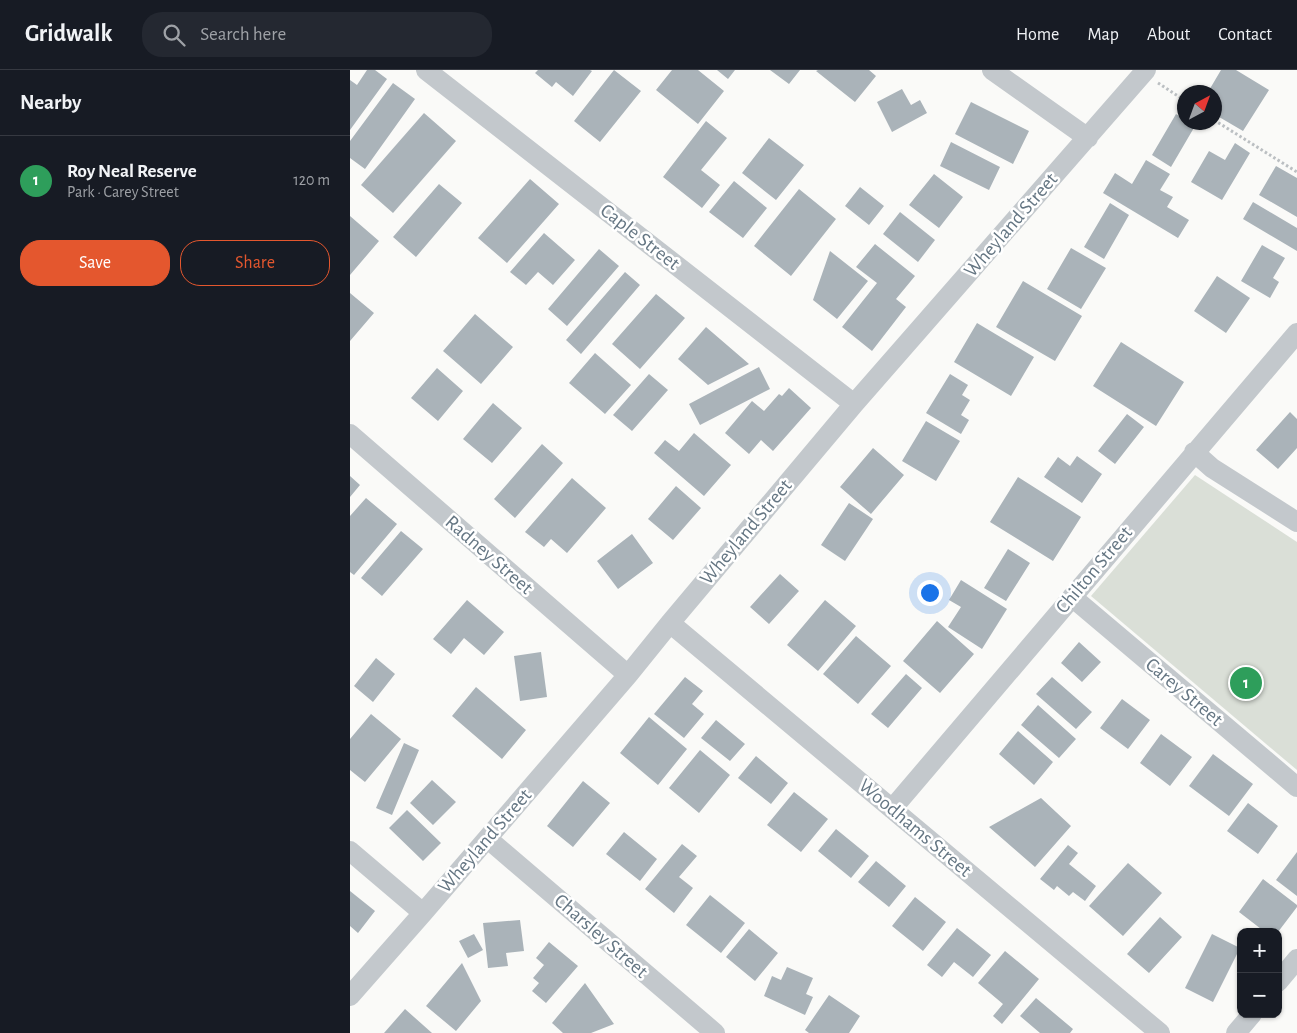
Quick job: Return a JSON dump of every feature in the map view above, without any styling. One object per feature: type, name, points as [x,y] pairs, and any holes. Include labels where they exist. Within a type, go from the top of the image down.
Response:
[{"type":"street","name":"Caple Street","points":[[426,70],[854,404]]},
{"type":"street","points":[[992,70],[1088,138]]},
{"type":"street","name":"Wheyland Street","points":[[350,996],[424,913],[628,675],[670,622],[854,404],[1145,71]]},
{"type":"street","name":"Chilton Street","points":[[892,809],[1297,333]]},
{"type":"street","name":"Radney Street","points":[[350,434],[628,675]]},
{"type":"street","points":[[1194,452],[1212,468],[1297,522]]},
{"type":"street","name":"Carey Street","points":[[1072,597],[1297,787]]},
{"type":"street","name":"Woodhams Street","points":[[670,622],[1160,1033]]},
{"type":"street","name":"Charsley Street","points":[[488,839],[715,1033]]},
{"type":"street","points":[[350,851],[424,913]]},
{"type":"street","points":[[1282,977],[1297,959]]},
{"type":"street","points":[[1236,1033],[1249,1018]]},
{"type":"path","points":[[1145,71],[1153,80],[1177,95]]},
{"type":"path","points":[[1222,125],[1297,172]]},
{"type":"shaded area","points":[[1195,475],[1297,542],[1297,770],[1091,596]]},
{"type":"building","points":[[367,70],[375,70],[387,79],[350,130],[350,80],[357,85]]},
{"type":"building","points":[[538,70],[592,71],[573,96],[556,82],[552,87],[535,73]]},
{"type":"building","points":[[614,70],[641,91],[600,142],[574,121]]},
{"type":"building","points":[[672,70],[698,70],[724,91],[698,124],[656,90]]},
{"type":"building","points":[[717,70],[735,70],[728,79]]},
{"type":"building","points":[[770,70],[800,70],[789,84]]},
{"type":"building","points":[[869,70],[876,76],[855,102],[816,71]]},
{"type":"building","points":[[1221,70],[1236,70],[1269,90],[1243,131],[1222,119],[1222,85],[1212,85]]},
{"type":"building","points":[[393,83],[415,99],[365,169],[350,158],[350,141]]},
{"type":"building","points":[[902,89],[911,105],[920,100],[927,113],[892,132],[877,102]]},
{"type":"building","points":[[971,102],[1029,131],[1013,164],[955,134]]},
{"type":"building","points":[[424,113],[456,141],[393,213],[361,185]]},
{"type":"building","points":[[1176,114],[1177,130],[1193,130],[1171,167],[1152,155]]},
{"type":"building","points":[[706,121],[727,138],[701,170],[720,185],[702,208],[663,177]]},
{"type":"building","points":[[769,138],[804,165],[776,200],[742,173]]},
{"type":"building","points":[[951,142],[1000,167],[989,190],[940,166]]},
{"type":"building","points":[[1235,143],[1250,153],[1222,200],[1191,182],[1209,151],[1225,160]]},
{"type":"building","points":[[1146,160],[1170,174],[1160,190],[1173,197],[1167,207],[1189,220],[1178,238],[1103,193],[1115,173],[1132,184]]},
{"type":"building","points":[[1276,166],[1297,178],[1297,217],[1259,195]]},
{"type":"building","points":[[934,174],[963,197],[939,228],[909,205]]},
{"type":"building","points":[[530,179],[559,204],[507,263],[478,238]]},
{"type":"building","points":[[734,181],[767,208],[743,238],[709,212]]},
{"type":"building","points":[[439,184],[462,203],[416,257],[393,237]]},
{"type":"building","points":[[860,187],[884,206],[869,225],[845,206]]},
{"type":"building","points":[[799,189],[836,219],[791,276],[754,246]]},
{"type":"building","points":[[1253,202],[1297,228],[1297,251],[1243,219]]},
{"type":"building","points":[[1110,203],[1129,215],[1104,259],[1084,247]]},
{"type":"building","points":[[900,212],[935,240],[918,262],[883,234]]},
{"type":"building","points":[[350,216],[379,241],[350,275]]},
{"type":"building","points":[[544,233],[575,260],[553,285],[538,272],[526,285],[510,272]]},
{"type":"building","points":[[875,244],[915,276],[896,299],[906,307],[872,351],[842,327],[877,283],[856,267]]},
{"type":"building","points":[[1262,245],[1285,258],[1273,278],[1279,282],[1270,298],[1241,281]]},
{"type":"building","points":[[1071,248],[1106,268],[1081,309],[1047,289]]},
{"type":"building","points":[[599,249],[619,266],[567,326],[548,309]]},
{"type":"building","points":[[830,251],[868,281],[837,319],[813,300]]},
{"type":"building","points":[[625,272],[640,285],[581,354],[566,340]]},
{"type":"building","points":[[1217,276],[1250,298],[1226,333],[1194,311]]},
{"type":"building","points":[[1023,281],[1082,316],[1055,361],[996,327]]},
{"type":"building","points":[[350,293],[374,313],[350,341]]},
{"type":"building","points":[[656,294],[685,318],[640,369],[612,344]]},
{"type":"building","points":[[475,314],[513,347],[481,384],[443,351]]},
{"type":"building","points":[[977,323],[1034,357],[1011,396],[954,362]]},
{"type":"building","points":[[706,327],[749,364],[708,385],[678,359]]},
{"type":"building","points":[[1121,342],[1184,382],[1156,426],[1093,386]]},
{"type":"building","points":[[595,353],[631,385],[605,414],[569,383]]},
{"type":"building","points":[[759,367],[770,389],[700,425],[689,404]]},
{"type":"building","points":[[437,368],[463,391],[438,421],[411,398]]},
{"type":"building","points":[[649,374],[668,390],[632,431],[613,415]]},
{"type":"building","points":[[950,374],[968,385],[962,395],[970,400],[961,415],[969,420],[961,434],[926,413]]},
{"type":"building","points":[[789,388],[811,408],[773,451],[761,440],[749,454],[725,433],[752,401],[764,411],[779,394],[782,396]]},
{"type":"building","points":[[493,403],[522,428],[492,463],[463,439]]},
{"type":"building","points":[[1290,412],[1297,419],[1297,448],[1278,469],[1256,450]]},
{"type":"building","points":[[1127,414],[1144,427],[1115,464],[1098,451]]},
{"type":"building","points":[[926,421],[960,441],[936,481],[902,461]]},
{"type":"building","points":[[694,433],[731,465],[704,496],[654,453],[665,440],[679,451]]},
{"type":"building","points":[[542,444],[563,463],[515,518],[494,499]]},
{"type":"building","points":[[873,448],[904,475],[871,514],[840,487]]},
{"type":"building","points":[[1077,456],[1102,474],[1082,503],[1044,477],[1058,457],[1070,466]]},
{"type":"building","points":[[350,476],[360,485],[350,497]]},
{"type":"building","points":[[1018,477],[1081,517],[1053,561],[990,522]]},
{"type":"building","points":[[572,478],[606,508],[567,553],[551,539],[544,547],[525,532]]},
{"type":"building","points":[[676,486],[701,508],[673,540],[648,519]]},
{"type":"building","points":[[366,498],[397,524],[354,575],[350,572],[350,516]]},
{"type":"building","points":[[849,503],[873,519],[845,561],[821,545]]},
{"type":"building","points":[[401,531],[423,549],[382,596],[361,578]]},
{"type":"building","points":[[632,534],[653,563],[618,589],[597,561]]},
{"type":"building","points":[[1008,549],[1030,563],[1006,601],[984,588]]},
{"type":"building","points":[[780,574],[799,591],[769,624],[750,607]]},
{"type":"building","points":[[961,580],[1007,609],[982,649],[948,627],[961,607],[949,600]]},
{"type":"building","points":[[467,600],[504,632],[484,655],[464,638],[451,654],[433,639]]},
{"type":"building","points":[[825,600],[856,626],[818,671],[787,645]]},
{"type":"building","points":[[937,621],[974,654],[940,693],[903,661]]},
{"type":"building","points":[[856,636],[891,666],[858,704],[823,674]]},
{"type":"building","points":[[1079,642],[1101,662],[1082,682],[1061,663]]},
{"type":"building","points":[[541,652],[547,697],[520,701],[514,656]]},
{"type":"building","points":[[376,658],[395,674],[373,702],[354,686]]},
{"type":"building","points":[[906,674],[922,688],[888,728],[871,714]]},
{"type":"building","points":[[685,677],[703,691],[692,704],[704,714],[684,738],[654,714]]},
{"type":"building","points":[[1052,677],[1092,712],[1076,729],[1036,694]]},
{"type":"building","points":[[476,687],[526,730],[502,759],[452,716]]},
{"type":"building","points":[[1122,699],[1150,720],[1128,749],[1100,728]]},
{"type":"building","points":[[1038,705],[1076,739],[1059,758],[1021,725]]},
{"type":"building","points":[[371,714],[401,739],[365,782],[350,770],[350,739]]},
{"type":"building","points":[[649,717],[687,749],[658,785],[620,753]]},
{"type":"building","points":[[716,720],[745,744],[730,761],[701,738]]},
{"type":"building","points":[[1018,731],[1053,762],[1034,785],[999,754]]},
{"type":"building","points":[[1161,734],[1192,757],[1170,786],[1140,763]]},
{"type":"building","points":[[404,743],[419,750],[392,815],[376,808]]},
{"type":"building","points":[[700,750],[730,775],[699,813],[669,788]]},
{"type":"building","points":[[1213,754],[1253,784],[1229,816],[1189,786]]},
{"type":"building","points":[[756,756],[788,783],[771,804],[738,778]]},
{"type":"building","points":[[432,780],[456,802],[433,825],[410,803]]},
{"type":"building","points":[[583,781],[610,803],[573,847],[547,826]]},
{"type":"building","points":[[794,792],[828,819],[801,852],[767,825]]},
{"type":"building","points":[[1041,798],[1071,826],[1035,867],[989,827]]},
{"type":"building","points":[[1248,803],[1278,826],[1258,854],[1227,831]]},
{"type":"building","points":[[407,810],[441,843],[423,861],[389,828]]},
{"type":"building","points":[[836,829],[869,856],[851,878],[818,851]]},
{"type":"building","points":[[624,832],[657,859],[640,881],[606,854]]},
{"type":"building","points":[[682,844],[697,856],[679,877],[693,888],[674,913],[645,889]]},
{"type":"building","points":[[1068,845],[1078,853],[1069,864],[1096,886],[1085,901],[1073,892],[1069,896],[1057,886],[1054,890],[1040,879]]},
{"type":"building","points":[[1297,852],[1297,896],[1276,880]]},
{"type":"building","points":[[876,861],[906,886],[889,907],[858,882]]},
{"type":"building","points":[[1128,863],[1162,893],[1123,936],[1089,906]]},
{"type":"building","points":[[1263,879],[1297,905],[1281,928],[1260,928],[1239,912]]},
{"type":"building","points":[[350,891],[375,911],[358,933],[350,926]]},
{"type":"building","points":[[710,895],[745,923],[721,953],[686,925]]},
{"type":"building","points":[[915,897],[946,922],[923,951],[892,926]]},
{"type":"building","points":[[1160,917],[1182,937],[1149,973],[1127,954]]},
{"type":"building","points":[[520,920],[524,951],[506,953],[508,966],[488,968],[483,923]]},
{"type":"building","points":[[957,928],[991,955],[973,977],[954,962],[942,977],[927,965]]},
{"type":"building","points":[[749,929],[778,953],[755,981],[726,957]]},
{"type":"building","points":[[474,934],[483,950],[468,958],[459,941]]},
{"type":"building","points":[[1212,934],[1237,946],[1237,954],[1213,1002],[1185,988]]},
{"type":"building","points":[[549,942],[578,966],[546,1003],[532,991],[539,983],[533,978],[544,965],[536,958]]},
{"type":"building","points":[[1005,951],[1039,979],[1002,1024],[993,1016],[1003,1004],[978,983]]},
{"type":"building","points":[[462,963],[481,1001],[456,1031],[426,1006]]},
{"type":"building","points":[[787,967],[813,978],[806,994],[813,997],[805,1015],[764,996],[772,976],[781,980]]},
{"type":"building","points":[[585,983],[614,1024],[591,1033],[563,1033],[552,1023]]},
{"type":"building","points":[[829,995],[860,1016],[849,1033],[809,1033],[805,1030]]},
{"type":"building","points":[[1036,998],[1073,1029],[1070,1033],[1040,1033],[1020,1016]]},
{"type":"building","points":[[405,1009],[432,1033],[384,1033]]},
{"type":"place","name":"Roy Neal Reserve","points":[[1246,683]]}]
